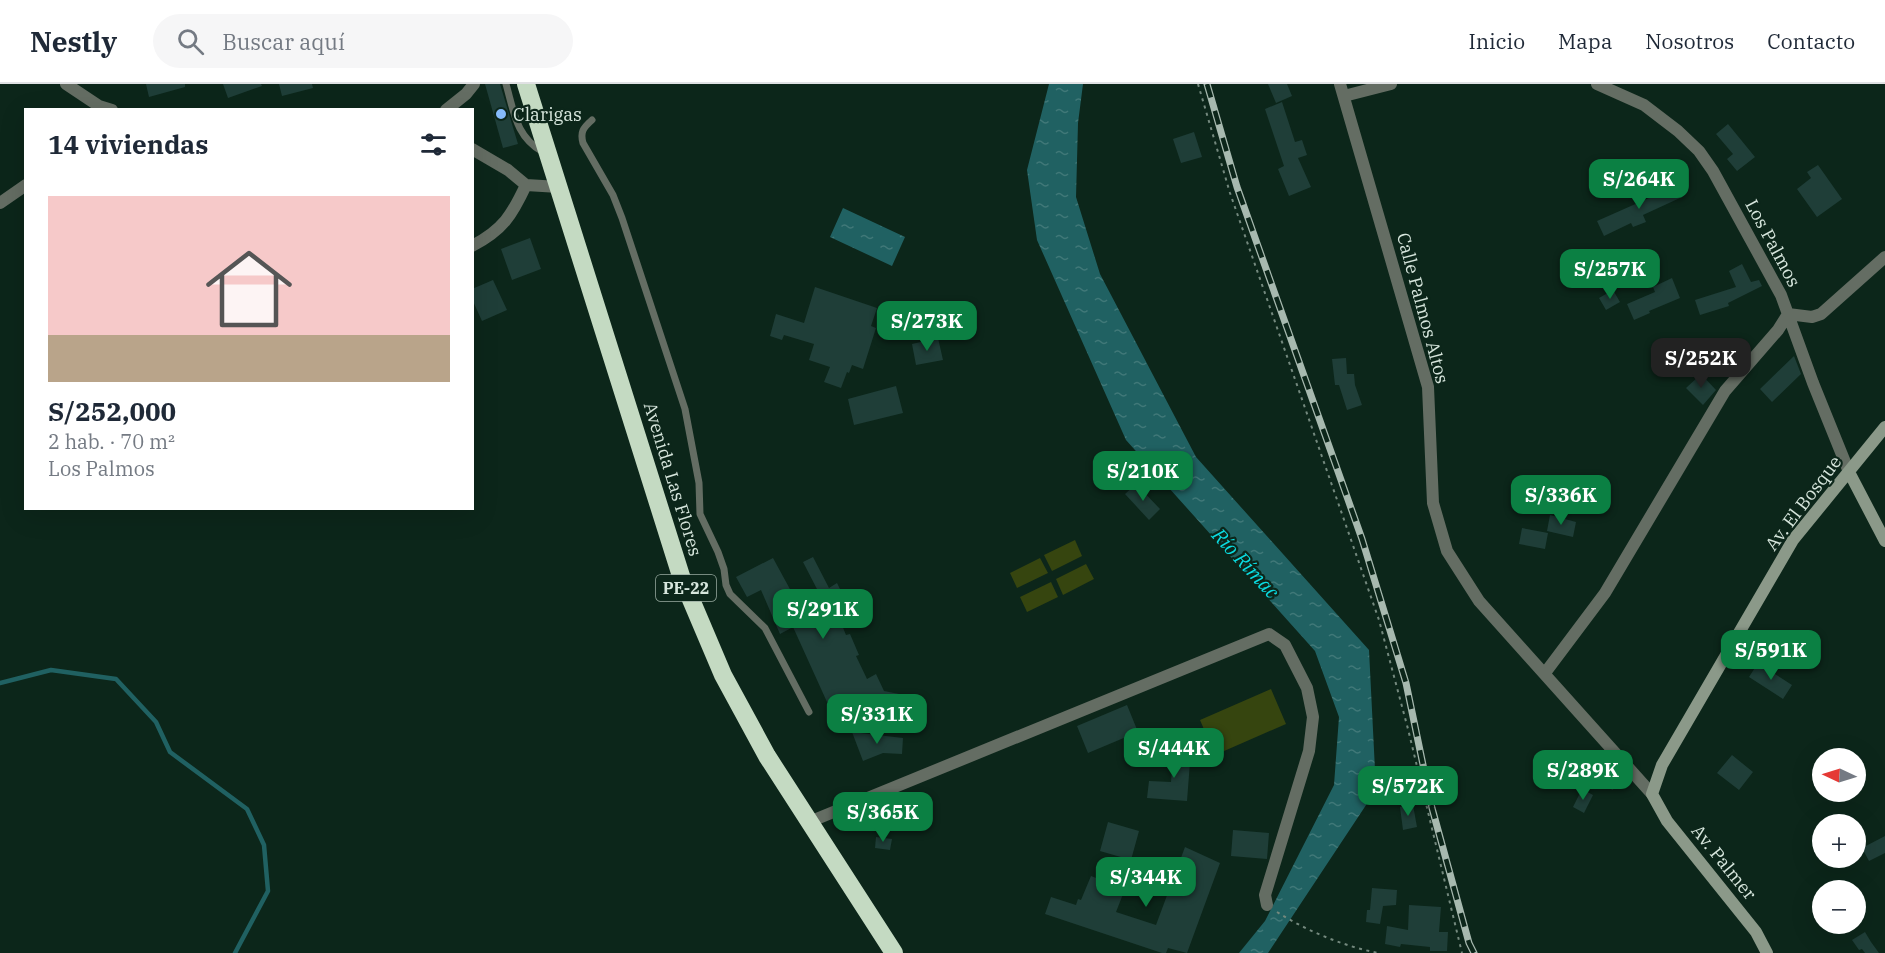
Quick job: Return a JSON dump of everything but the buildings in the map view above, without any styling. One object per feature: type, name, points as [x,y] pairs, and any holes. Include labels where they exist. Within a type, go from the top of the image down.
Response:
[{"type":"highway","name":"Avenida Las Flores","points":[[526,84],[681,576],[723,675],[767,756],[894,953]]},
{"type":"street","points":[[66,84],[98,108]]},
{"type":"street","points":[[448,108],[474,84]]},
{"type":"street","points":[[1342,90],[1391,84]]},
{"type":"street","name":"Los Palmos","points":[[1597,84],[1644,105],[1678,131],[1699,151],[1713,171],[1781,296],[1849,472]]},
{"type":"street","name":"Calle Palmos Altos","points":[[1342,90],[1428,387],[1433,502],[1447,551],[1479,601],[1652,794]]},
{"type":"street","points":[[474,150],[508,170],[526,185],[559,187]]},
{"type":"street","points":[[474,245],[489,237],[512,215],[526,185]]},
{"type":"street","points":[[0,203],[24,186]]},
{"type":"street","points":[[1545,673],[1605,593],[1725,391],[1778,330],[1788,314],[1812,317],[1821,314],[1885,257]]},
{"type":"street","name":"Av. El Bosque","points":[[1652,794],[1662,765],[1793,540],[1885,427]]},
{"type":"street","points":[[1849,472],[1885,541]]},
{"type":"street","points":[[809,822],[1269,634],[1285,645],[1307,688],[1313,717],[1309,751],[1265,895],[1267,905]]},
{"type":"street","name":"Av. Palmer","points":[[1652,794],[1667,821],[1756,932],[1767,953]]},
{"type":"lane","points":[[506,84],[522,135],[533,146],[548,154]]},
{"type":"lane","points":[[591,120],[583,129],[581,136],[583,143],[613,195],[622,218],[685,409],[699,483],[700,514],[718,552],[724,569],[726,585],[730,594],[765,628],[809,712]]},
{"type":"path","points":[[1198,84],[1230,193],[1379,620],[1462,953]]},
{"type":"path","points":[[1267,905],[1291,921],[1355,948],[1378,953]]},
{"type":"green space","points":[[1075,540],[1082,556],[1052,571],[1044,555]]},
{"type":"green space","points":[[1040,558],[1048,573],[1017,588],[1010,573]]},
{"type":"green space","points":[[1086,564],[1094,579],[1063,595],[1056,579]]},
{"type":"green space","points":[[1051,582],[1058,597],[1027,612],[1020,597]]},
{"type":"green space","points":[[1271,689],[1286,724],[1215,755],[1200,720]]},
{"type":"water","name":"Río Rímac","points":[[1049,84],[1083,84],[1078,123],[1076,197],[1100,274],[1196,457],[1369,650],[1376,790],[1268,953],[1239,953],[1265,921],[1334,785],[1339,717],[1315,651],[1126,440],[1037,240],[1027,170]]},
{"type":"water","points":[[843,208],[905,237],[892,266],[830,237]]},
{"type":"waterway","points":[[0,683],[51,670],[116,679],[156,722],[170,752],[247,809],[264,845],[268,891],[235,953]]},
{"type":"railway","points":[[1207,84],[1237,187],[1362,539],[1406,683],[1432,808],[1469,943],[1474,953]]},
{"type":"place","name":"Clarigas","points":[[501,114]]}]
